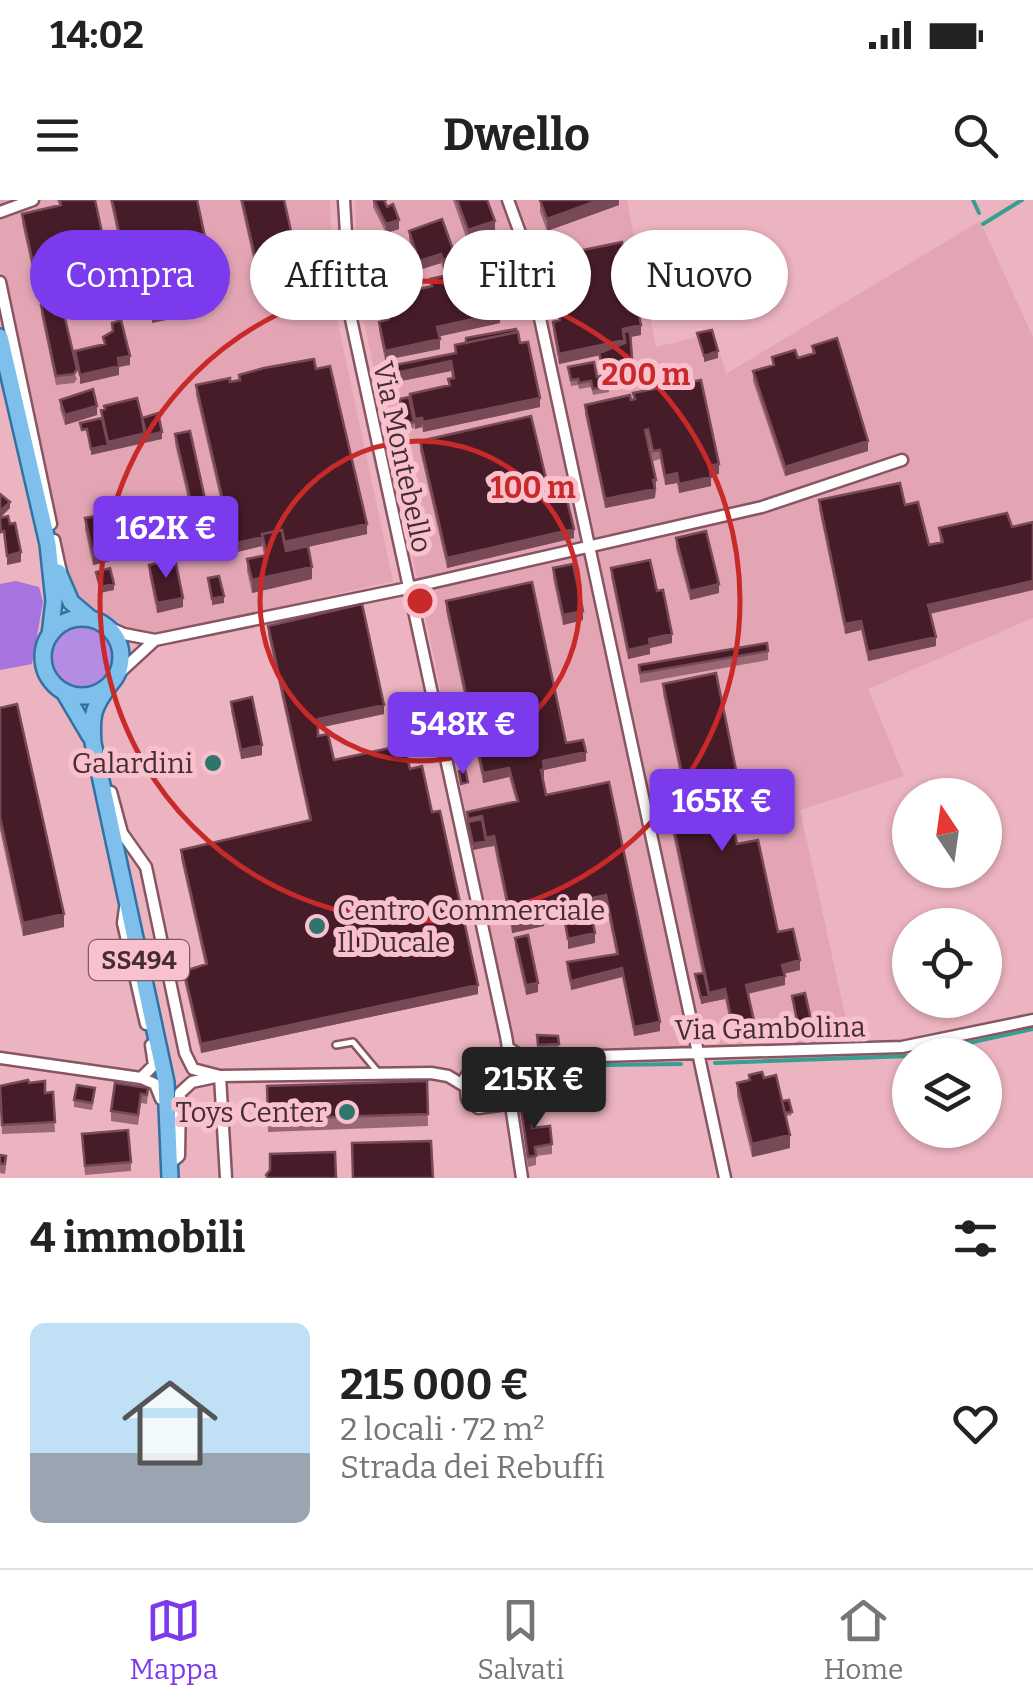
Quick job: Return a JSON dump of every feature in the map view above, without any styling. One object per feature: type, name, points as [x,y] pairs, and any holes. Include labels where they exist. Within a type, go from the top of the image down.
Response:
[{"type":"main road","name":"SS494","points":[[0,337],[48,544],[64,588],[71,602],[97,622],[120,648],[114,679],[91,716],[93,743],[166,1082],[172,1174]]},
{"type":"main road","name":"SS494","points":[[48,544],[54,601],[50,635],[44,648],[45,670],[64,692],[93,743]]},
{"type":"main road","points":[[50,635],[68,621],[97,622]]},
{"type":"main road","points":[[64,692],[86,696],[114,679]]},
{"type":"street","points":[[0,212],[33,200]]},
{"type":"street","name":"Via Montebello","points":[[344,200],[351,320],[507,1042],[505,1068]]},
{"type":"street","points":[[508,200],[524,244],[586,547],[725,1178]]},
{"type":"street","points":[[0,282],[64,588]]},
{"type":"street","points":[[97,622],[137,638],[154,640],[408,588],[762,507],[902,460]]},
{"type":"street","points":[[114,679],[154,640]]},
{"type":"street","points":[[93,743],[105,769],[122,833],[146,867],[185,1053],[193,1068],[220,1076]]},
{"type":"street","points":[[126,898],[123,923],[154,1065],[142,1078]]},
{"type":"street","name":"Via Gambolina","points":[[507,1042],[518,1054],[534,1058],[902,1046],[1033,1020]]},
{"type":"street","points":[[464,1086],[480,1066],[501,1054],[507,1042]]},
{"type":"street","points":[[0,1058],[142,1078],[155,1084],[160,1092],[162,1118],[170,1128]]},
{"type":"street","points":[[172,1174],[179,1156],[180,1093],[192,1082],[220,1076],[505,1068],[534,1058]]},
{"type":"street","points":[[505,1068],[522,1178]]},
{"type":"street","points":[[431,1073],[448,1076],[464,1086],[467,1099],[496,1114],[513,1132]]},
{"type":"street","points":[[220,1076],[226,1178]]},
{"type":"street","points":[[485,1110],[499,1106],[507,1094]]},
{"type":"lane","points":[[336,1045],[353,1042],[380,1074]]},
{"type":"shaded area","points":[[0,200],[330,200],[331,230],[250,230],[250,320],[337,320],[393,581],[148,637],[85,606],[68,586],[0,270]]},
{"type":"shaded area","points":[[355,200],[627,200],[633,230],[611,230],[611,320],[651,320],[656,347],[714,333],[726,374],[980,221],[1033,337],[1033,618],[868,689],[904,776],[800,810],[851,1042],[530,1053],[519,1050],[513,1040],[364,320],[423,320],[423,230],[356,230]]},
{"type":"shaded area","points":[[16,581],[39,587],[43,602],[32,664],[0,670],[0,584]]},
{"type":"shaded area","points":[[82,625],[104,634],[113,656],[104,678],[82,687],[60,678],[51,656],[60,634]]},
{"type":"building","points":[[60,200],[95,200],[101,230],[30,230],[30,250],[22,214],[61,205]]},
{"type":"building","points":[[112,200],[197,200],[203,230],[119,230]]},
{"type":"building","points":[[242,200],[284,200],[291,230],[250,230],[250,235]]},
{"type":"building","points":[[374,200],[384,200],[387,207],[393,204],[399,220],[386,224]]},
{"type":"building","points":[[457,200],[487,200],[495,221],[468,230]]},
{"type":"building","points":[[540,200],[599,200],[547,219]]},
{"type":"building","points":[[442,219],[446,230],[443,260],[441,254],[423,260],[423,230],[412,230]]},
{"type":"building","points":[[611,244],[611,320],[640,320],[641,325],[623,329],[625,340],[559,354],[553,322],[591,320],[591,248]]},
{"type":"building","points":[[443,276],[443,320],[468,320],[437,327],[440,339],[385,351],[379,322],[423,320],[423,288],[432,286],[430,279]]},
{"type":"building","points":[[44,320],[65,320],[77,369],[74,374],[56,376]]},
{"type":"building","points":[[121,320],[130,356],[118,358],[119,366],[80,375],[75,351],[105,344],[103,337],[113,331],[112,323]]},
{"type":"building","points":[[516,329],[517,332],[466,343],[466,338]]},
{"type":"building","points":[[712,330],[718,351],[704,356],[697,333]]},
{"type":"building","points":[[630,331],[632,358],[602,365],[599,353],[625,343],[623,332]]},
{"type":"building","points":[[518,332],[520,343],[528,342],[540,398],[423,422],[422,418],[415,419],[410,394],[450,385],[448,379],[454,378],[451,361],[391,374],[390,366],[456,353],[455,345]]},
{"type":"building","points":[[837,338],[868,441],[785,467],[753,371],[774,365],[772,357],[795,350],[798,358],[815,353],[812,346]]},
{"type":"building","points":[[314,359],[316,369],[330,366],[367,524],[284,542],[282,530],[233,544],[196,385],[230,378],[230,382],[240,380],[239,375]]},
{"type":"building","points":[[594,362],[597,377],[606,375],[609,386],[593,389],[591,381],[571,380],[568,367]]},
{"type":"building","points":[[701,380],[719,464],[709,466],[711,477],[679,484],[677,473],[665,476],[660,450],[653,451],[648,429],[645,430],[655,489],[605,499],[585,405],[630,395],[631,400],[635,399],[633,393]]},
{"type":"building","points":[[93,389],[97,406],[65,415],[60,400]]},
{"type":"building","points":[[409,397],[414,422],[403,424],[400,399]]},
{"type":"building","points":[[137,398],[146,433],[108,442],[101,410]]},
{"type":"building","points":[[158,413],[162,432],[145,436],[142,418]]},
{"type":"building","points":[[531,416],[550,495],[565,492],[574,529],[447,558],[420,441]]},
{"type":"building","points":[[102,418],[108,445],[91,449],[87,429],[82,430],[80,423]]},
{"type":"building","points":[[190,431],[205,499],[191,502],[175,434]]},
{"type":"building","points":[[900,483],[905,505],[918,502],[929,545],[943,542],[939,528],[1007,513],[1012,527],[1033,522],[1033,581],[928,605],[936,637],[868,652],[861,621],[845,624],[819,500]]},
{"type":"building","points":[[0,494],[10,502],[0,511]]},
{"type":"building","points":[[163,503],[170,534],[93,553],[85,518]]},
{"type":"building","points":[[8,516],[10,524],[15,523],[21,552],[7,556],[0,518]]},
{"type":"building","points":[[282,530],[286,551],[308,546],[312,567],[252,580],[247,559],[267,555],[262,534]]},
{"type":"building","points":[[706,531],[719,584],[690,591],[676,538]]},
{"type":"building","points":[[175,559],[183,598],[157,603],[149,565]]},
{"type":"building","points":[[650,560],[657,591],[663,590],[672,634],[649,639],[650,645],[628,650],[611,568]]},
{"type":"building","points":[[573,564],[583,611],[563,615],[553,568]]},
{"type":"building","points":[[110,568],[114,584],[100,587],[96,572]]},
{"type":"building","points":[[219,576],[224,596],[212,599],[208,578]]},
{"type":"building","points":[[532,582],[566,743],[583,740],[586,752],[543,761],[546,795],[609,782],[660,1022],[634,1027],[622,968],[571,981],[567,962],[618,954],[606,895],[542,909],[544,916],[512,923],[494,836],[486,838],[482,816],[468,819],[467,812],[518,801],[509,768],[483,773],[446,601]]},
{"type":"building","points":[[362,604],[384,705],[318,719],[318,736],[328,734],[334,760],[404,745],[410,769],[422,766],[432,812],[440,811],[478,985],[201,1044],[184,971],[207,964],[181,850],[311,820],[268,626]]},
{"type":"building","points":[[767,643],[768,651],[640,673],[639,665]]},
{"type":"building","points":[[716,673],[747,823],[733,826],[737,844],[758,840],[778,932],[793,929],[800,960],[782,965],[785,976],[746,985],[754,1021],[732,1022],[725,989],[709,993],[671,815],[690,811],[663,684]]},
{"type":"building","points":[[252,697],[262,745],[241,750],[231,702]]},
{"type":"building","points":[[17,704],[64,914],[23,923],[0,817],[0,708]]},
{"type":"building","points":[[465,769],[468,782],[461,784],[459,771]]},
{"type":"building","points":[[482,819],[486,841],[473,844],[468,822]]},
{"type":"building","points":[[592,917],[595,933],[568,939],[565,923]]},
{"type":"building","points":[[528,935],[538,983],[526,985],[515,938]]},
{"type":"building","points":[[704,973],[709,996],[701,998],[695,974]]},
{"type":"building","points":[[805,993],[812,1024],[798,1025],[792,996]]},
{"type":"building","points":[[537,1035],[558,1036],[559,1044],[538,1045]]},
{"type":"building","points":[[762,1072],[764,1078],[776,1075],[790,1135],[752,1144],[737,1083]]},
{"type":"building","points":[[45,1081],[45,1093],[53,1092],[55,1122],[2,1125],[0,1086]]},
{"type":"building","name":"Toys Center","points":[[427,1081],[428,1114],[268,1119],[267,1086]]},
{"type":"building","points":[[115,1083],[148,1088],[147,1095],[141,1094],[138,1115],[111,1111]]},
{"type":"building","points":[[77,1085],[95,1088],[92,1103],[74,1100]]},
{"type":"building","points":[[789,1100],[792,1112],[785,1113],[782,1101]]},
{"type":"building","points":[[529,1101],[532,1128],[550,1126],[552,1144],[535,1147],[536,1156],[528,1157],[520,1102]]},
{"type":"building","points":[[128,1130],[131,1162],[85,1166],[82,1134]]},
{"type":"building","points":[[431,1141],[433,1178],[353,1178],[352,1143]]},
{"type":"building","points":[[335,1152],[336,1178],[266,1175],[270,1154]]},
{"type":"waterway","points":[[973,200],[979,213]]},
{"type":"waterway","points":[[983,224],[1022,200]]},
{"type":"waterway","points":[[991,1038],[1033,1029]]},
{"type":"waterway","points":[[715,1063],[892,1057]]},
{"type":"waterway","points":[[528,1066],[681,1064]]},
{"type":"place","name":"Galardini","points":[[213,763]]},
{"type":"place","name":"Centro Commerciale Il Ducale","points":[[317,926]]},
{"type":"place","name":"Toys Center","points":[[347,1112]]}]
